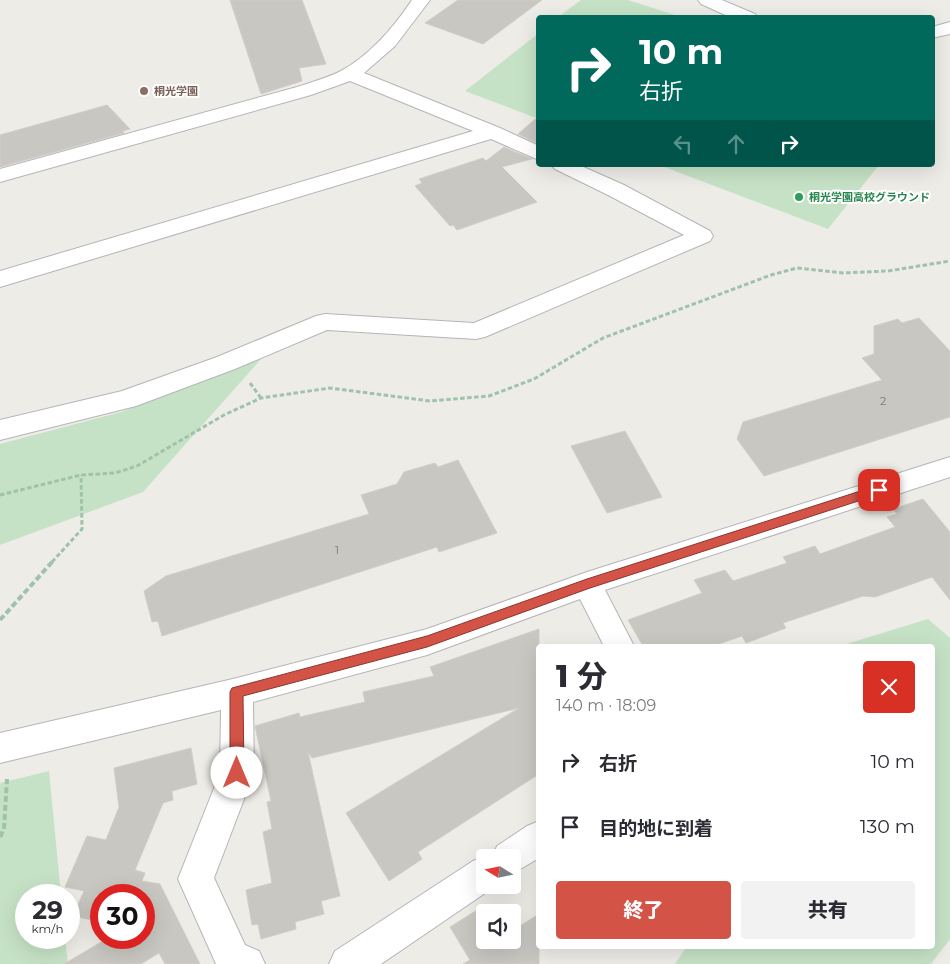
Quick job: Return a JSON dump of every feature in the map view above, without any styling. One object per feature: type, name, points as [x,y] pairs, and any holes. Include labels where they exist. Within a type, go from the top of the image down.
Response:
[{"type":"street","points":[[0,176],[304,91],[349,74],[385,46],[409,18],[421,0]]},
{"type":"street","points":[[707,0],[742,15]]},
{"type":"street","points":[[935,32],[950,28]]},
{"type":"street","points":[[349,74],[493,132],[536,153]]},
{"type":"street","points":[[0,279],[493,132]]},
{"type":"street","points":[[0,430],[128,399],[226,363],[325,322],[476,331],[702,236],[616,190],[566,167]]},
{"type":"street","points":[[4,747],[237,692],[427,642],[587,584],[945,476]]},
{"type":"street","points":[[587,584],[617,644]]},
{"type":"street","points":[[237,692],[237,773],[196,879],[232,960],[246,964]]},
{"type":"street","points":[[521,850],[536,840]]},
{"type":"street","points":[[348,964],[476,879]]},
{"type":"path","points":[[0,495],[81,474],[115,472],[137,466],[224,415],[261,398],[330,388],[430,401],[489,396],[534,379],[603,338],[772,275],[797,268],[843,273],[888,271],[950,261]]},
{"type":"path","points":[[0,620],[82,529],[81,474]]},
{"type":"path","points":[[0,838],[4,829],[4,747]]},
{"type":"green space","points":[[581,0],[628,0],[675,15],[561,15]]},
{"type":"green space","points":[[536,35],[536,118],[465,91]]},
{"type":"green space","name":"桐光学園高校グラウンド","points":[[664,167],[877,167],[828,229]]},
{"type":"green space","points":[[262,358],[143,492],[0,545],[0,444],[121,412]]},
{"type":"green space","points":[[928,619],[950,638],[950,939],[931,964],[675,964],[685,949],[935,949],[935,644],[847,644]]},
{"type":"green space","points":[[49,771],[60,884],[15,884],[15,949],[66,949],[68,964],[0,964],[0,783]]},
{"type":"building","points":[[230,0],[302,0],[326,64],[299,68],[302,81],[261,94]]},
{"type":"building","points":[[458,0],[542,0],[483,44],[425,23]]},
{"type":"building","points":[[107,105],[130,129],[123,131],[124,133],[0,167],[0,135]]},
{"type":"building","points":[[536,119],[536,143],[518,134]]},
{"type":"building","points":[[504,147],[532,159],[502,167],[537,202],[457,230],[453,225],[450,226],[415,186],[422,183],[419,179],[483,158],[486,161]]},
{"type":"building","points":[[919,318],[950,351],[950,417],[764,476],[737,439],[743,422],[882,380],[862,358],[874,354],[874,326],[898,319],[902,323]]},
{"type":"building","points":[[625,431],[662,497],[607,513],[571,446]]},
{"type":"building","points":[[458,460],[497,533],[439,552],[437,547],[162,636],[158,621],[152,622],[144,591],[166,576],[369,514],[361,495],[397,484],[404,472],[435,463],[438,467]]},
{"type":"building","points":[[923,499],[950,532],[950,600],[932,577],[875,597],[863,596],[783,623],[786,628],[746,643],[742,636],[719,644],[642,644],[628,620],[702,593],[694,580],[725,570],[733,581],[787,563],[783,557],[815,546],[820,554],[895,527],[887,517],[897,514],[893,509]]},
{"type":"building","points":[[539,629],[539,644],[536,644],[536,776],[418,852],[422,859],[389,881],[346,813],[519,708],[312,758],[308,752],[340,896],[321,901],[324,914],[295,922],[296,929],[261,939],[258,924],[252,925],[246,890],[272,883],[263,832],[272,829],[267,802],[271,801],[255,726],[299,713],[300,717],[365,702],[363,692],[434,676],[430,667]]},
{"type":"building","points":[[191,748],[197,784],[172,791],[173,800],[163,803],[135,870],[145,873],[142,881],[160,884],[200,964],[165,964],[159,953],[141,964],[64,964],[90,949],[155,949],[155,884],[90,884],[90,920],[80,918],[80,900],[84,891],[80,890],[80,884],[66,884],[87,836],[106,840],[119,807],[114,768]]},
{"type":"building","points":[[476,911],[476,949],[521,949],[521,925],[536,916],[536,949],[539,949],[539,964],[463,964],[470,960],[450,927]]},
{"type":"place","name":"桐光学園","points":[[144,91]]},
{"type":"place","name":"桐光学園高校グラウンド","points":[[799,197]]},
{"type":"route","points":[[237,773],[237,692],[427,642],[587,584],[879,490]]}]
